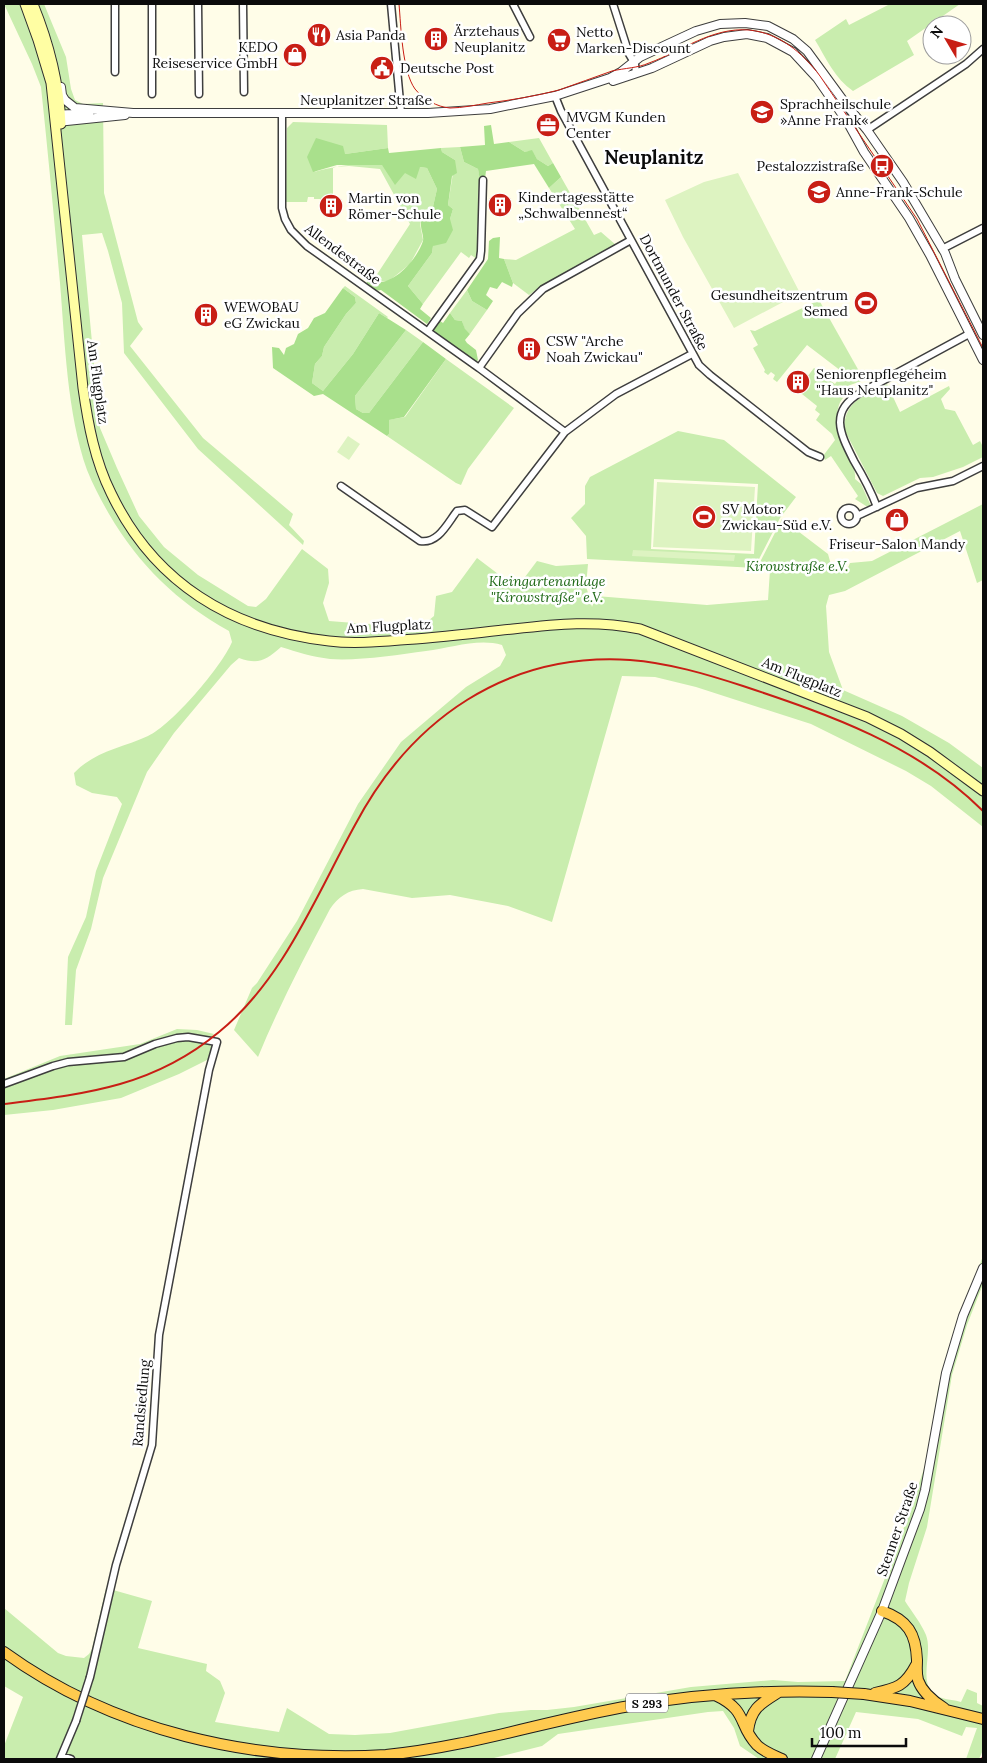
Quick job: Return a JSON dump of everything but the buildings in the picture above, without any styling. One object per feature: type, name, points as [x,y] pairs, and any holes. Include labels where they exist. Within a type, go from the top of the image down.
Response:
[{"type":"highway","points":[[882,1611],[896,1616],[910,1630],[915,1641],[918,1681],[926,1693],[944,1708]]},
{"type":"highway","name":"S 293","points":[[4,1652],[68,1692],[118,1716],[158,1730],[216,1746],[283,1756],[352,1758],[420,1751],[629,1706],[712,1694],[781,1691],[866,1694],[944,1708],[983,1719]]},
{"type":"highway","points":[[866,1694],[896,1688],[912,1674],[917,1663]]},
{"type":"highway","points":[[748,1732],[749,1722],[755,1709],[781,1691]]},
{"type":"highway","points":[[712,1694],[734,1706],[742,1717],[748,1732],[763,1751],[782,1759]]},
{"type":"main road","name":"Am Flugplatz","points":[[25,4],[51,83],[58,119],[64,185],[63,202],[84,397],[92,437],[102,470],[121,512],[142,544],[177,580],[209,603],[233,616],[273,630],[330,641],[359,643],[400,640],[569,623],[617,624],[640,629],[867,717],[901,734],[930,752],[983,790]]},
{"type":"main road","name":"Neuplanitzer Straße","points":[[33,4],[48,45],[56,76],[58,119]]},
{"type":"street","points":[[115,4],[115,72]]},
{"type":"street","points":[[152,4],[152,94]]},
{"type":"street","points":[[198,4],[198,94]]},
{"type":"street","points":[[243,4],[244,92]]},
{"type":"street","points":[[391,4],[401,113]]},
{"type":"street","points":[[514,4],[530,37]]},
{"type":"street","points":[[613,4],[629,54],[634,62],[636,74]]},
{"type":"street","name":"Neuplanitzer Straße","points":[[38,17],[44,26],[50,44],[62,95],[65,100],[78,109],[133,113],[434,113],[490,109],[555,96],[596,83],[621,72],[640,57],[706,27],[720,24],[745,23],[768,26],[793,38],[808,50],[903,182],[942,249],[982,331],[970,334]]},
{"type":"street","name":"Neuplanitzer Straße","points":[[596,83],[636,74],[719,38],[747,34],[767,38],[791,50],[817,78],[909,218],[930,255],[983,360]]},
{"type":"street","points":[[858,138],[867,130],[966,64],[983,49]]},
{"type":"street","name":"Dortmunder Straße","points":[[555,96],[561,111],[699,364],[710,375],[808,452],[820,457]]},
{"type":"street","name":"Neuplanitzer Straße","points":[[58,119],[105,111]]},
{"type":"street","name":"Neuplanitzer Straße","points":[[58,119],[133,113]]},
{"type":"street","name":"Allendestraße","points":[[282,114],[282,208],[291,230],[307,246],[428,331],[565,432]]},
{"type":"street","points":[[428,331],[480,259],[483,180]]},
{"type":"street","points":[[930,255],[983,228]]},
{"type":"street","points":[[479,368],[518,313],[543,289],[631,240]]},
{"type":"street","points":[[877,507],[843,437],[840,422],[843,410],[851,398],[970,334]]},
{"type":"street","points":[[341,486],[420,541],[428,542],[436,538],[457,511],[465,510],[492,527],[565,432],[616,394],[692,354]]},
{"type":"street","points":[[857,516],[918,488],[953,481],[983,466]]},
{"type":"street","name":"Randsiedlung","points":[[4,1084],[52,1066],[68,1062],[124,1057],[177,1038],[188,1037],[217,1042],[209,1070],[159,1334],[152,1445],[116,1565],[90,1677],[76,1721],[61,1758]]},
{"type":"street","name":"Stenner Straße","points":[[816,1759],[882,1611],[920,1509],[946,1373],[963,1316],[983,1268]]},
{"type":"street","points":[[61,1758],[71,1759]]},
{"type":"green space","points":[[4,4],[44,4],[66,57],[71,89],[75,100],[83,104],[103,103],[104,193],[138,322],[143,329],[130,346],[203,438],[293,514],[289,525],[304,541],[303,545],[198,449],[124,353],[122,303],[102,233],[82,235],[100,428],[139,516],[164,547],[198,575],[248,606],[256,607],[266,599],[302,549],[328,569],[329,583],[323,603],[329,621],[367,624],[428,621],[434,616],[436,596],[452,592],[477,558],[514,586],[519,585],[537,561],[556,566],[588,564],[586,586],[592,607],[596,596],[707,605],[768,600],[770,570],[758,568],[782,519],[828,554],[833,572],[846,572],[850,563],[872,561],[983,504],[983,580],[977,583],[960,531],[845,591],[829,595],[826,606],[829,652],[843,690],[902,716],[949,743],[983,768],[983,827],[931,786],[906,771],[811,724],[696,687],[655,677],[622,676],[552,922],[508,906],[450,895],[412,898],[363,889],[348,893],[336,901],[330,909],[283,1001],[258,1057],[234,1030],[252,988],[297,921],[358,804],[401,742],[466,687],[500,666],[506,655],[502,645],[493,643],[464,644],[435,650],[353,659],[324,658],[281,647],[262,660],[252,661],[239,658],[231,665],[174,733],[147,772],[103,878],[91,929],[76,970],[72,1025],[65,1025],[68,957],[86,917],[96,871],[122,804],[117,797],[92,793],[76,785],[74,773],[100,755],[148,736],[158,730],[195,694],[218,665],[232,642],[229,631],[210,620],[176,595],[146,566],[109,514],[87,470],[75,425],[68,378],[41,87]]},
{"type":"green space","points":[[890,4],[960,4],[944,15],[922,15],[922,31],[907,41],[914,55],[853,91],[836,74],[815,40],[846,19],[849,25]]},
{"type":"green space","points":[[293,122],[387,125],[388,148],[345,154],[314,172],[333,168],[333,199],[314,199],[314,197],[308,197],[307,202],[286,202],[287,128]]},
{"type":"green space","points":[[491,125],[494,144],[509,142],[525,152],[532,150],[537,159],[548,166],[553,163],[561,177],[549,188],[534,164],[486,171],[485,179],[480,181],[478,169],[464,162],[460,147],[485,145],[484,126]]},
{"type":"green space","points":[[316,138],[343,146],[345,154],[388,148],[389,153],[441,148],[442,152],[455,160],[457,173],[452,176],[448,205],[453,209],[450,219],[453,230],[446,243],[433,246],[432,253],[408,286],[423,304],[420,309],[431,318],[427,324],[381,290],[375,291],[366,284],[368,280],[376,282],[393,278],[409,265],[420,249],[423,241],[422,210],[432,211],[437,189],[427,168],[420,167],[416,179],[405,173],[395,185],[382,165],[337,165],[313,172],[307,157]]},
{"type":"green space","points":[[539,138],[553,163],[548,166],[537,159],[532,151],[525,152],[509,142]]},
{"type":"green space","points":[[460,147],[464,162],[478,169],[480,180],[479,252],[477,259],[471,255],[469,258],[461,252],[423,304],[408,286],[432,253],[433,246],[450,219],[453,209],[448,205],[455,160],[442,152],[441,148]]},
{"type":"green space","points":[[356,164],[373,164],[405,173],[420,167],[427,168],[437,189],[432,211],[423,210],[420,224],[423,240],[410,264],[389,281],[372,282],[410,224],[380,169],[349,166],[337,167]]},
{"type":"green space","points":[[738,173],[800,293],[734,328],[683,237],[665,200],[704,182]]},
{"type":"green space","points":[[561,177],[594,235],[601,232],[616,245],[529,295],[513,283],[504,259],[516,260],[575,229],[549,188]]},
{"type":"green space","points":[[500,237],[499,258],[504,259],[513,283],[512,287],[502,282],[497,289],[490,287],[486,295],[493,301],[487,310],[472,301],[467,290],[488,259],[489,241]]},
{"type":"green space","points":[[345,286],[388,317],[379,313],[353,354],[323,391],[312,383],[315,364],[322,356],[324,347],[346,314],[356,303],[355,297],[343,288]]},
{"type":"green space","points":[[343,288],[355,297],[356,303],[346,314],[324,347],[322,356],[315,364],[312,383],[323,391],[353,354],[379,313],[406,330],[355,396],[356,409],[363,413],[369,413],[423,342],[446,359],[404,417],[389,420],[389,434],[387,436],[323,394],[314,396],[273,368],[272,347],[279,348],[284,355],[286,348],[294,344],[298,334],[308,328],[314,318],[325,313]]},
{"type":"green space","points":[[467,290],[472,301],[487,310],[470,334],[465,330],[462,321],[455,320],[450,313]]},
{"type":"green space","points":[[819,300],[864,380],[842,388],[839,394],[843,398],[838,407],[837,425],[841,441],[855,471],[855,479],[861,484],[871,506],[866,506],[855,499],[858,496],[831,456],[825,460],[823,456],[835,440],[832,434],[816,420],[820,414],[815,410],[817,406],[797,390],[814,368],[835,384],[845,374],[807,345],[777,382],[773,379],[775,375],[771,372],[768,375],[764,372],[765,370],[753,348],[758,345],[750,330],[755,331]]},
{"type":"green space","points":[[450,313],[455,320],[462,321],[465,329],[470,334],[465,340],[476,350],[478,360],[475,363],[437,336],[433,330],[440,321],[443,323]]},
{"type":"green space","points":[[406,330],[423,342],[369,413],[363,413],[356,409],[355,396]]},
{"type":"green space","points":[[446,359],[514,408],[468,469],[461,485],[387,436],[389,434],[388,420],[405,417]]},
{"type":"green space","points":[[887,384],[900,412],[949,386],[950,389],[941,399],[945,409],[955,411],[973,445],[980,441],[983,447],[983,457],[963,467],[933,477],[920,478],[883,496],[877,493],[844,429],[845,419],[852,405],[857,400]]},
{"type":"green space","points":[[678,431],[724,440],[796,497],[780,518],[756,568],[587,559],[586,536],[571,518],[585,504],[585,486],[590,477]],"holes":[[[654,479],[758,484],[754,554],[651,549]]]},
{"type":"green space","points":[[348,436],[360,444],[349,460],[337,452]]},
{"type":"green space","name":"SV Motor Zwickau-Süd e.V.","points":[[657,482],[755,487],[751,551],[653,547]]},
{"type":"green space","points":[[633,550],[735,555],[734,561],[632,556]]},
{"type":"green space","points":[[177,1029],[197,1030],[214,1034],[208,1043],[212,1047],[209,1059],[179,1074],[121,1098],[53,1110],[4,1115],[4,1079],[60,1056],[140,1044]]},
{"type":"green space","points":[[983,1256],[983,1284],[967,1325],[952,1375],[927,1527],[905,1601],[926,1635],[928,1643],[927,1679],[929,1687],[942,1698],[961,1702],[967,1689],[977,1693],[977,1703],[983,1706],[983,1750],[979,1759],[966,1759],[977,1728],[966,1727],[962,1736],[918,1719],[856,1712],[835,1759],[759,1759],[740,1746],[734,1728],[723,1711],[558,1734],[542,1746],[490,1759],[4,1759],[4,1746],[23,1697],[4,1686],[4,1608],[58,1653],[84,1658],[92,1649],[106,1588],[152,1601],[138,1648],[207,1664],[206,1671],[220,1681],[225,1693],[215,1722],[279,1732],[287,1708],[329,1734],[355,1735],[390,1733],[499,1713],[574,1707],[691,1687],[773,1680],[798,1682],[845,1681],[899,1542],[927,1460],[938,1388],[961,1315]]},
{"type":"tram line","points":[[399,4],[403,48],[407,71],[411,81],[418,93],[426,99],[440,106],[450,108],[515,99],[559,90],[612,71],[645,65],[722,32],[735,30],[760,32],[789,45],[806,59],[820,76],[917,219],[983,348]]},
{"type":"railway","points":[[4,1104],[62,1096],[117,1085],[169,1065],[219,1032],[242,1011],[262,988],[280,962],[312,908],[355,825],[378,787],[404,753],[434,724],[467,700],[504,681],[543,668],[585,660],[630,660],[687,670],[743,686],[808,708],[901,750],[957,788],[983,811]]},
{"type":"place","name":"Asia Panda","points":[[319,35]]},
{"type":"place","name":"Ärztehaus Neuplanitz","points":[[436,39]]},
{"type":"place","name":"Netto Marken-Discount","points":[[559,40]]},
{"type":"place","name":"KEDO Reiseservice GmbH","points":[[295,55]]},
{"type":"place","name":"Deutsche Post","points":[[382,68]]},
{"type":"place","name":"Sprachheilschule »Anne Frank«","points":[[762,112]]},
{"type":"place","name":"MVGM Kunden Center","points":[[548,125]]},
{"type":"place","name":"Pestalozzistraße","points":[[882,166]]},
{"type":"place","name":"Anne-Frank-Schule","points":[[819,192]]},
{"type":"place","name":"Kindertagesstätte „Schwalbennest“","points":[[500,205]]},
{"type":"place","name":"Martin von Römer-Schule","points":[[331,206]]},
{"type":"place","name":"Gesundheitszentrum Semed","points":[[866,303]]},
{"type":"place","name":"WEWOBAU eG Zwickau","points":[[206,315]]},
{"type":"place","name":"CSW \"Arche Noah Zwickau\"","points":[[529,349]]},
{"type":"place","name":"Seniorenpflegeheim \"Haus Neuplanitz\"","points":[[798,382]]},
{"type":"place","name":"SV Motor Zwickau-Süd e.V.","points":[[704,517]]},
{"type":"place","name":"Friseur-Salon Mandy","points":[[897,520]]},
{"type":"district","name":"Neuplanitz","points":[[654,157]]},
{"type":"park label","name":"Kirowstraße e.V.","points":[[797,566]]},
{"type":"park label","name":"Kleingartenanlage \"Kirowstraße\" e.V.","points":[[547,590]]}]
